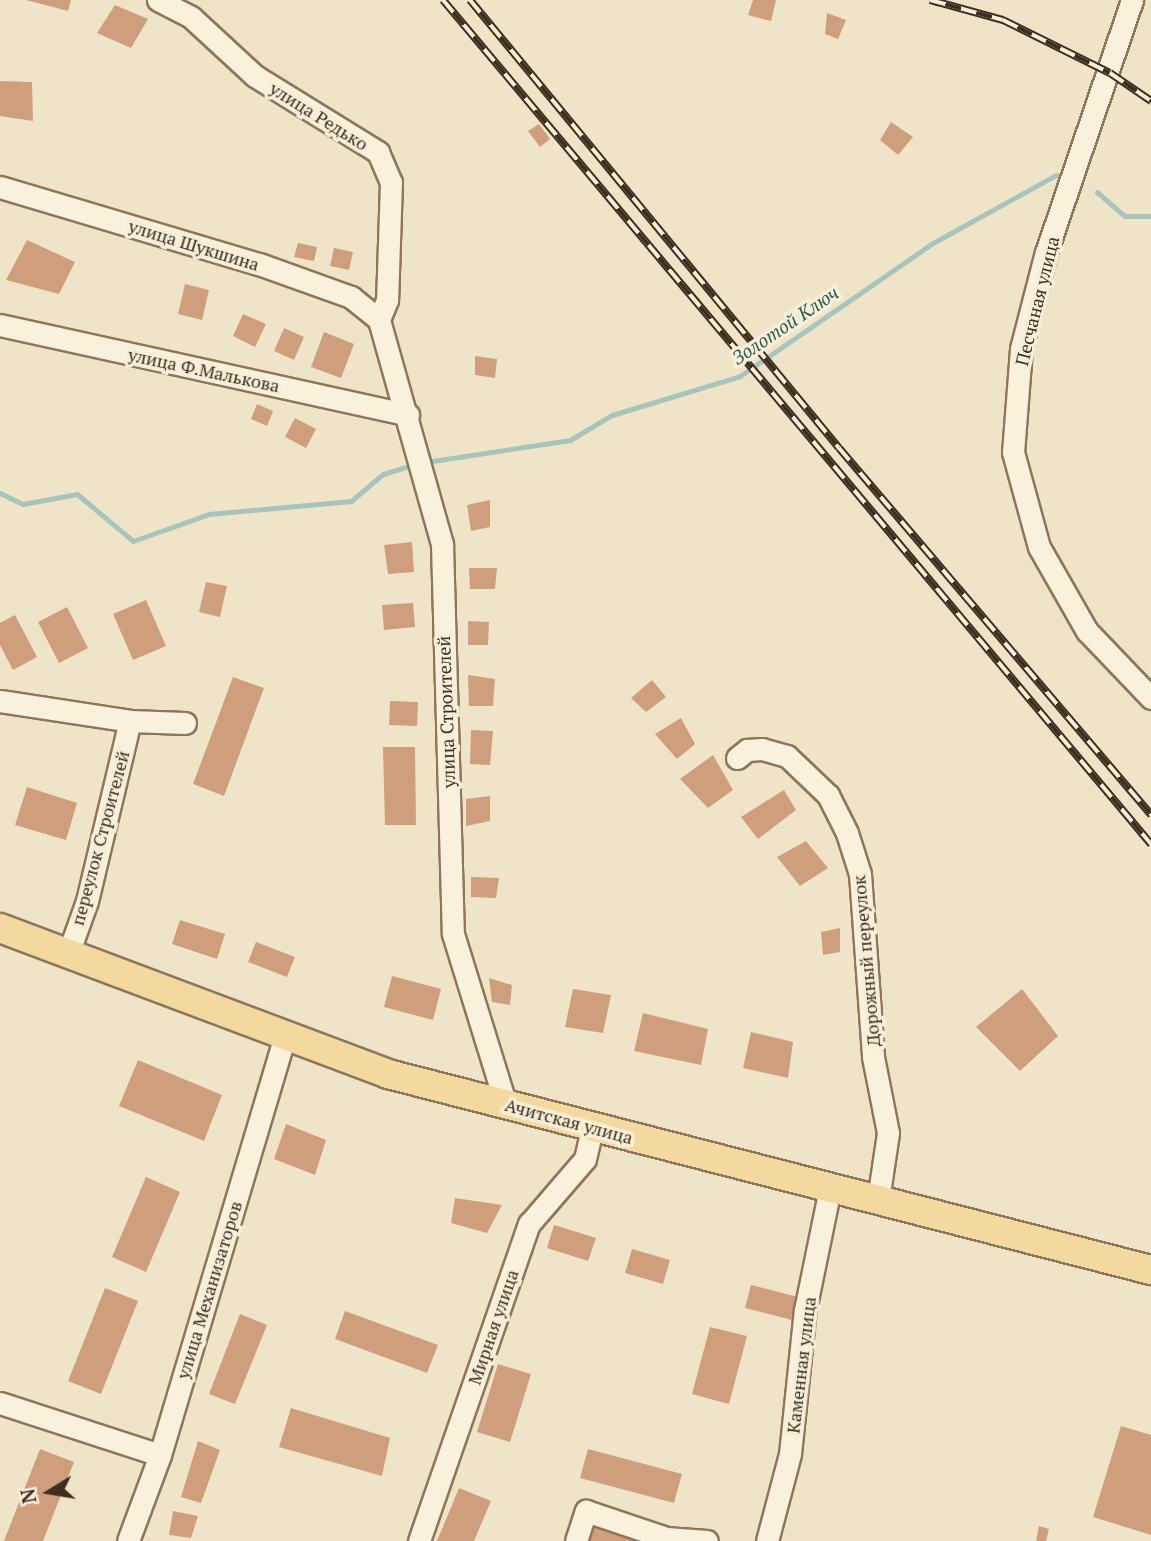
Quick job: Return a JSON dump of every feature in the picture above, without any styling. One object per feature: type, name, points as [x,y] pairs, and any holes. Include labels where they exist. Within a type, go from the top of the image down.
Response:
[{"type":"main road","name":"Ачитская улица","points":[[0,928],[388,1074],[1151,1270]]},
{"type":"street","name":"улица Редько","points":[[158,0],[191,17],[255,76],[378,152],[391,182],[387,300],[379,320]]},
{"type":"street","name":"Песчаная улица","points":[[1138,4],[1046,252],[1021,349],[1013,452],[1040,547],[1087,631],[1151,698]]},
{"type":"street","name":"улица Шукшина","points":[[0,187],[259,264],[351,297],[379,320]]},
{"type":"street","name":"улица Строителей","points":[[379,320],[408,415],[442,544],[453,934],[506,1105]]},
{"type":"street","name":"улица Ф.Малькова","points":[[0,325],[408,415]]},
{"type":"street","points":[[0,701],[130,720],[185,723]]},
{"type":"street","name":"переулок Строителей","points":[[68,954],[87,901],[130,720]]},
{"type":"street","name":"Дорожный переулок","points":[[737,758],[747,750],[762,749],[787,756],[828,795],[847,833],[860,874],[873,1057],[888,1133],[878,1200]]},
{"type":"street","name":"улица Механизаторов","points":[[128,1541],[160,1455],[285,1037]]},
{"type":"street","name":"Мирная улица","points":[[419,1541],[529,1224],[584,1159],[592,1128]]},
{"type":"street","name":"Каменная улица","points":[[767,1541],[790,1454],[805,1310],[830,1188]]},
{"type":"street","points":[[0,1403],[160,1455]]},
{"type":"street","points":[[576,1541],[586,1511],[666,1538],[707,1541]]},
{"type":"building","points":[[26,0],[71,0],[68,11]]},
{"type":"building","points":[[753,0],[776,0],[771,21],[748,15]]},
{"type":"building","points":[[115,5],[148,19],[131,48],[97,33]]},
{"type":"building","points":[[827,13],[846,20],[838,39],[825,34]]},
{"type":"building","points":[[0,81],[32,82],[33,121],[0,116]]},
{"type":"building","points":[[891,122],[913,137],[898,155],[880,140]]},
{"type":"building","points":[[539,124],[550,139],[540,147],[528,131]]},
{"type":"building","points":[[27,240],[75,262],[59,294],[6,280]]},
{"type":"building","points":[[298,243],[317,247],[314,261],[294,257]]},
{"type":"building","points":[[334,248],[353,252],[349,270],[330,266]]},
{"type":"building","points":[[185,284],[209,290],[202,320],[178,314]]},
{"type":"building","points":[[243,314],[266,324],[255,347],[233,336]]},
{"type":"building","points":[[284,328],[304,337],[294,360],[274,351]]},
{"type":"building","points":[[324,332],[354,344],[341,378],[311,367]]},
{"type":"building","points":[[475,356],[497,359],[495,378],[475,375]]},
{"type":"building","points":[[257,404],[273,411],[267,426],[251,419]]},
{"type":"building","points":[[295,418],[316,429],[306,448],[285,437]]},
{"type":"building","points":[[490,500],[490,527],[471,531],[467,505]]},
{"type":"building","points":[[412,542],[414,572],[388,574],[384,545]]},
{"type":"building","points":[[469,568],[497,568],[495,589],[470,589]]},
{"type":"building","points":[[206,582],[227,586],[220,617],[199,612]]},
{"type":"building","points":[[146,600],[166,646],[133,660],[113,614]]},
{"type":"building","points":[[413,603],[415,627],[384,630],[382,605]]},
{"type":"building","points":[[67,607],[88,648],[59,663],[38,622]]},
{"type":"building","points":[[15,615],[37,657],[13,670],[0,645],[0,623]]},
{"type":"building","points":[[468,621],[489,622],[488,645],[468,645]]},
{"type":"building","points":[[468,675],[495,679],[493,706],[469,706]]},
{"type":"building","points":[[233,677],[264,688],[224,796],[193,784]]},
{"type":"building","points":[[652,680],[666,697],[646,712],[631,698]]},
{"type":"building","points":[[390,701],[418,702],[417,726],[389,725]]},
{"type":"building","points":[[681,718],[695,744],[677,759],[655,734]]},
{"type":"building","points":[[471,730],[493,731],[490,765],[470,764]]},
{"type":"building","points":[[383,747],[415,747],[416,825],[385,825]]},
{"type":"building","points":[[713,755],[733,790],[708,808],[680,779]]},
{"type":"building","points":[[27,787],[77,803],[66,840],[15,825]]},
{"type":"building","points":[[784,790],[796,810],[758,839],[741,817]]},
{"type":"building","points":[[490,796],[490,821],[466,826],[466,799]]},
{"type":"building","points":[[806,841],[828,868],[800,886],[777,857]]},
{"type":"building","points":[[471,877],[499,878],[496,898],[471,897]]},
{"type":"building","points":[[180,920],[225,934],[217,959],[172,944]]},
{"type":"building","points":[[840,928],[840,952],[823,955],[821,932]]},
{"type":"building","points":[[256,942],[295,957],[287,977],[248,962]]},
{"type":"building","points":[[392,976],[441,989],[433,1020],[384,1007]]},
{"type":"building","points":[[489,978],[512,985],[510,1005],[492,1002]]},
{"type":"building","points":[[573,989],[611,995],[603,1033],[565,1027]]},
{"type":"building","points":[[1022,989],[1058,1036],[1020,1071],[976,1027]]},
{"type":"building","points":[[643,1013],[708,1029],[701,1065],[634,1051]]},
{"type":"building","points":[[751,1032],[793,1042],[788,1078],[743,1068]]},
{"type":"building","points":[[138,1060],[222,1095],[204,1141],[119,1106]]},
{"type":"building","points":[[286,1124],[326,1140],[315,1175],[274,1159]]},
{"type":"building","points":[[146,1177],[180,1192],[146,1272],[112,1257]]},
{"type":"building","points":[[455,1198],[502,1205],[487,1233],[451,1223]]},
{"type":"building","points":[[554,1225],[596,1238],[588,1261],[547,1248]]},
{"type":"building","points":[[632,1249],[670,1260],[663,1284],[625,1273]]},
{"type":"building","points":[[751,1285],[798,1297],[792,1320],[745,1308]]},
{"type":"building","points":[[105,1288],[138,1301],[101,1394],[68,1381]]},
{"type":"building","points":[[345,1311],[438,1345],[427,1373],[335,1339]]},
{"type":"building","points":[[240,1314],[267,1325],[235,1404],[209,1394]]},
{"type":"building","points":[[710,1327],[747,1336],[729,1404],[692,1394]]},
{"type":"building","points":[[498,1364],[531,1374],[510,1442],[477,1432]]},
{"type":"building","points":[[291,1408],[390,1438],[382,1476],[279,1447]]},
{"type":"building","points":[[1121,1426],[1151,1435],[1151,1535],[1093,1517]]},
{"type":"building","points":[[198,1441],[220,1450],[201,1503],[181,1497]]},
{"type":"building","points":[[40,1449],[74,1462],[43,1541],[4,1541]]},
{"type":"building","points":[[588,1449],[682,1474],[674,1503],[580,1478]]},
{"type":"building","points":[[459,1488],[491,1501],[474,1541],[437,1541]]},
{"type":"building","points":[[173,1511],[198,1516],[191,1538],[169,1535]]},
{"type":"building","points":[[592,1519],[637,1534],[635,1541],[585,1541]]},
{"type":"building","points":[[1039,1526],[1049,1529],[1046,1541],[1036,1541]]},
{"type":"waterway","name":"Золотой Ключ","points":[[426,462],[570,440],[612,415],[740,376],[931,244],[1056,175]]},
{"type":"waterway","name":"Золотой Ключ","points":[[1097,192],[1125,216],[1151,216]]},
{"type":"waterway","name":"Золотой Ключ","points":[[0,493],[23,504],[77,494],[133,541],[209,514],[351,501],[383,474],[409,466]]},
{"type":"railway","points":[[443,0],[1151,844]]},
{"type":"railway","points":[[470,0],[839,448],[1151,815]]},
{"type":"railway","points":[[930,0],[1003,20],[1110,73],[1151,101]]}]
